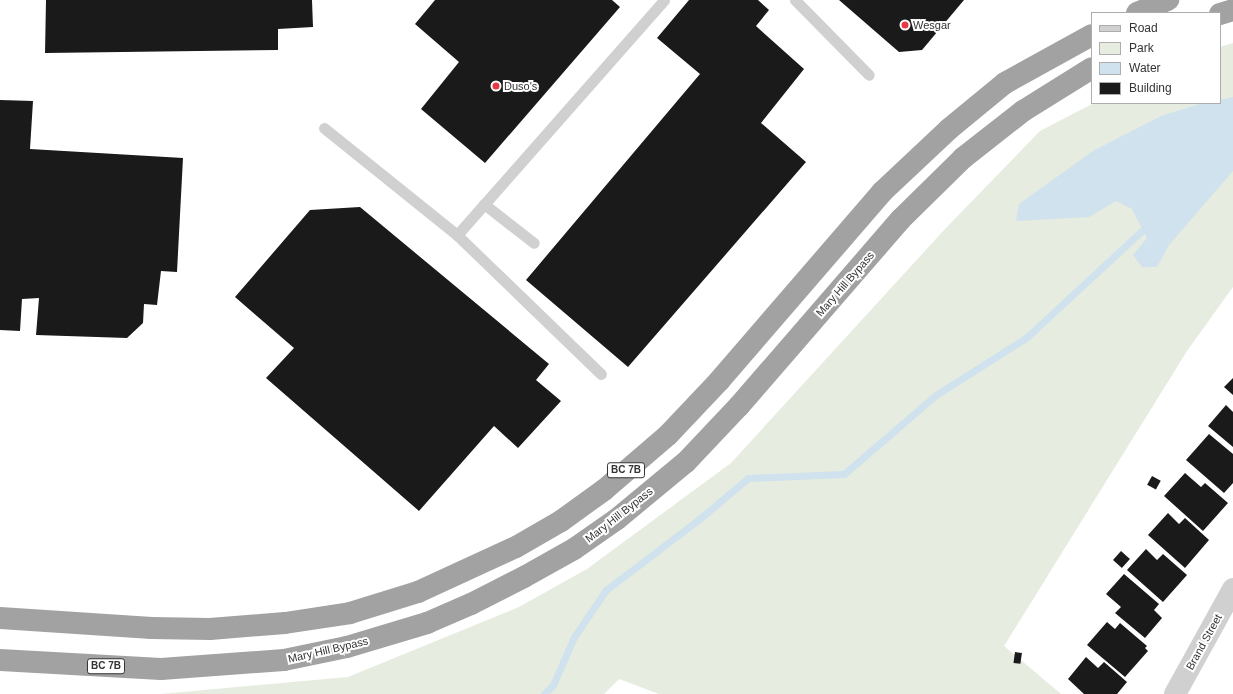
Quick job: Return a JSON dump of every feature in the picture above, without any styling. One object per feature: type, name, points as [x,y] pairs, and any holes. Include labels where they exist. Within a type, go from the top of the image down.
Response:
[{"type":"highway","points":[[1139,12],[1168,0]]},
{"type":"highway","points":[[1221,14],[1233,10]]},
{"type":"highway","name":"BC 7B","points":[[0,618],[152,628],[210,629],[285,623],[350,613],[418,592],[516,547],[561,521],[604,490],[668,435],[719,381],[882,192],[949,129],[1005,83],[1091,36]]},
{"type":"highway","name":"Mary Hill Bypass","points":[[0,660],[161,669],[284,660],[347,647],[426,623],[471,604],[524,577],[574,549],[616,519],[686,462],[739,406],[901,219],[963,158],[1023,111],[1091,69]]},
{"type":"street","name":"Brand Street","points":[[1175,694],[1233,589]]},
{"type":"lane","points":[[457,235],[664,0]]},
{"type":"lane","points":[[795,0],[868,75]]},
{"type":"lane","points":[[324,128],[457,235],[601,374]]},
{"type":"lane","points":[[484,204],[534,243]]},
{"type":"green space","points":[[1233,43],[1233,287],[1187,351],[1004,646],[1061,694],[659,694],[619,679],[604,694],[161,694],[348,677],[519,607],[587,569],[731,463],[945,229],[1040,131],[1092,104],[1221,104],[1221,47]]},
{"type":"water","points":[[1233,97],[1233,171],[1169,245],[1157,267],[1142,267],[1133,255],[1147,238],[1132,209],[1116,201],[1089,217],[1016,221],[1019,204],[1093,151],[1161,116],[1200,104],[1221,104],[1221,100]]},
{"type":"building","points":[[46,0],[312,0],[313,27],[278,29],[278,50],[45,53]]},
{"type":"building","name":"Duso's","points":[[435,0],[612,0],[620,7],[485,163],[421,109],[459,62],[415,24]]},
{"type":"building","points":[[689,0],[758,0],[769,10],[756,26],[804,69],[761,123],[806,162],[628,367],[526,280],[700,74],[657,38]]},
{"type":"building","name":"Wesgar","points":[[839,0],[964,0],[922,50],[899,52]]},
{"type":"building","points":[[0,100],[33,101],[30,149],[183,158],[177,272],[161,271],[157,305],[144,304],[143,323],[127,338],[36,335],[39,298],[22,299],[20,331],[0,330]]},
{"type":"building","points":[[360,207],[549,364],[536,380],[561,401],[518,448],[494,426],[419,511],[266,378],[294,348],[235,297],[310,210]]},
{"type":"building","points":[[1233,378],[1233,395],[1224,387]]},
{"type":"building","points":[[1226,405],[1233,412],[1233,447],[1208,426]]},
{"type":"building","points":[[1209,434],[1233,454],[1233,483],[1224,493],[1186,460]]},
{"type":"building","points":[[1185,473],[1201,487],[1205,483],[1228,503],[1203,531],[1164,496]]},
{"type":"building","points":[[1152,476],[1161,481],[1156,490],[1147,485]]},
{"type":"building","points":[[1168,513],[1179,524],[1185,518],[1209,540],[1185,568],[1148,535]]},
{"type":"building","points":[[1146,549],[1157,560],[1163,554],[1187,575],[1163,602],[1127,570]]},
{"type":"building","points":[[1121,551],[1130,559],[1122,568],[1113,560]]},
{"type":"building","points":[[1124,574],[1159,604],[1154,610],[1162,618],[1145,638],[1115,613],[1121,607],[1106,594]]},
{"type":"building","points":[[1107,622],[1115,629],[1120,623],[1147,646],[1145,648],[1148,651],[1125,677],[1087,645]]},
{"type":"building","points":[[1015,652],[1022,653],[1020,664],[1013,663]]},
{"type":"building","points":[[1086,657],[1098,668],[1104,662],[1127,682],[1117,694],[1084,694],[1068,679]]},
{"type":"waterway","points":[[544,694],[553,685],[574,637],[606,590],[698,520],[748,478],[844,474],[936,395],[1027,337],[1150,223]]},
{"type":"place","name":"Wesgar","points":[[905,25]]},
{"type":"place","name":"Duso's","points":[[496,86]]}]
